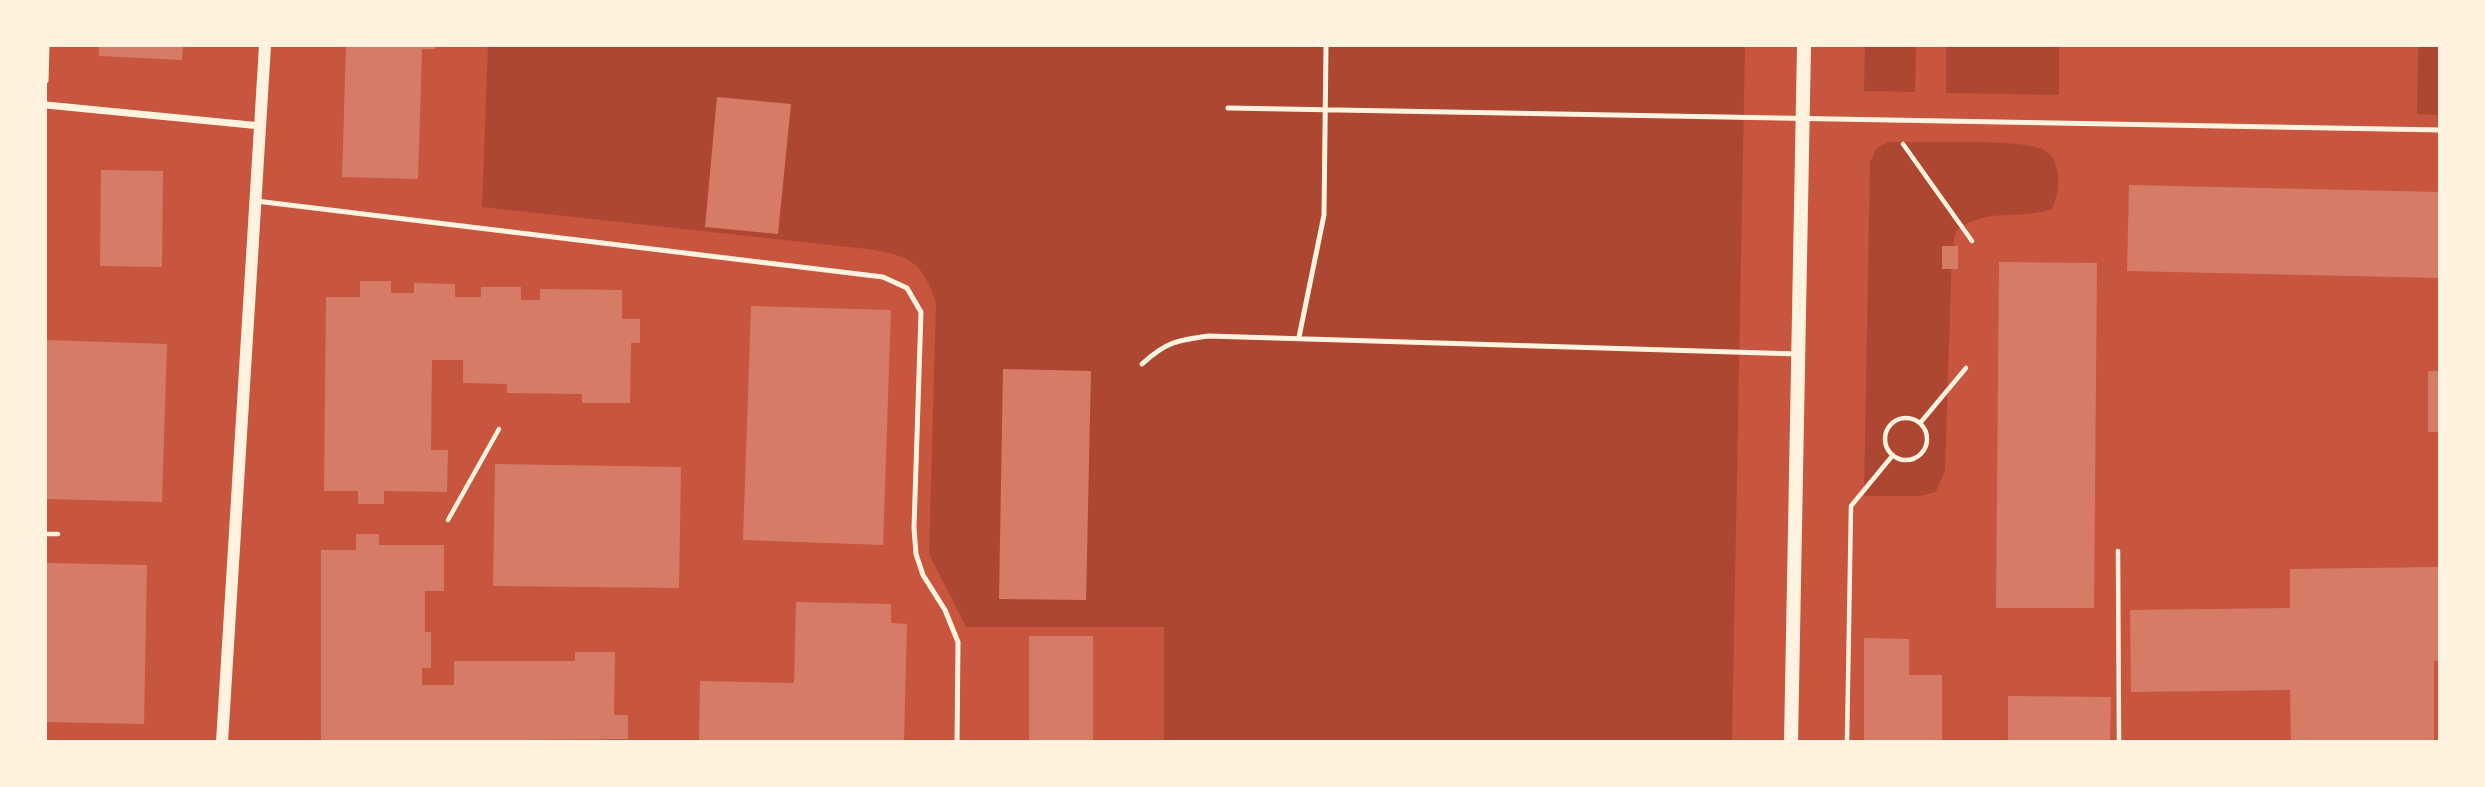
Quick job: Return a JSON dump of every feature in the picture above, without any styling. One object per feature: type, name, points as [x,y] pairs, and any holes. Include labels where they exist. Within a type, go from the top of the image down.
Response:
[{"type":"main road","points":[[1791,741],[1804,46]]},
{"type":"street","points":[[222,741],[265,46]]},
{"type":"street","points":[[46,105],[261,126]]},
{"type":"lane","points":[[46,81],[47,46]]},
{"type":"lane","points":[[1299,337],[1324,215],[1326,46]]},
{"type":"lane","points":[[1228,108],[1802,116],[2440,130]]},
{"type":"lane","points":[[256,201],[883,277],[907,288],[921,313],[914,528],[916,554],[923,575],[945,610],[958,642],[957,741]]},
{"type":"lane","points":[[1142,364],[1157,350],[1175,340],[1209,336],[1798,354]]},
{"type":"path","points":[[1885,118],[1972,241]]},
{"type":"path","points":[[1921,422],[1966,368]]},
{"type":"path","points":[[1905,417],[1921,422],[1928,438],[1924,451],[1913,459],[1893,455],[1885,443],[1887,429],[1892,423],[1905,417]]},
{"type":"path","points":[[448,520],[499,429]]},
{"type":"path","points":[[1847,741],[1852,506],[1893,455]]},
{"type":"path","points":[[46,534],[58,534]]},
{"type":"path","points":[[2118,551],[2119,741]]},
{"type":"shaded area","points":[[488,46],[1745,46],[1732,741],[1164,741],[1164,627],[966,627],[929,554],[936,303],[920,269],[894,254],[867,249],[482,207]]},
{"type":"shaded area","points":[[1865,46],[1916,46],[1915,92],[1864,91]]},
{"type":"shaded area","points":[[1946,46],[2059,46],[2059,95],[1946,93]]},
{"type":"shaded area","points":[[2418,46],[2439,46],[2439,115],[2417,114]]},
{"type":"shaded area","points":[[1888,142],[1993,142],[2032,146],[2050,155],[2058,177],[2057,194],[2052,209],[2027,214],[1991,216],[1968,223],[1956,231],[1952,250],[1945,470],[1936,492],[1920,496],[1864,496],[1870,162],[1876,149]]},
{"type":"building","points":[[99,46],[183,46],[182,60],[99,56]]},
{"type":"building","points":[[346,46],[435,46],[435,49],[422,49],[418,179],[342,177]]},
{"type":"building","points":[[717,97],[791,104],[778,234],[705,227]]},
{"type":"building","points":[[101,170],[163,171],[162,267],[100,266]]},
{"type":"building","points":[[2129,185],[2440,192],[2440,278],[2127,271]]},
{"type":"building","points":[[1942,246],[1958,246],[1958,269],[1942,269]]},
{"type":"building","points":[[1999,262],[2097,263],[2094,608],[1996,608]]},
{"type":"building","points":[[360,281],[391,281],[391,293],[414,293],[414,283],[455,284],[455,297],[481,297],[481,287],[521,287],[521,300],[540,300],[540,289],[622,290],[622,319],[640,319],[640,343],[631,343],[630,403],[582,403],[582,394],[507,393],[507,384],[463,383],[463,360],[432,360],[431,450],[448,450],[447,492],[384,491],[384,504],[358,504],[358,491],[324,491],[326,297],[360,297]]},
{"type":"building","points":[[751,306],[891,310],[883,545],[743,540]]},
{"type":"building","points":[[46,340],[167,344],[162,502],[46,499]]},
{"type":"building","points":[[1003,369],[1091,371],[1086,600],[999,599]]},
{"type":"building","points":[[2428,371],[2440,371],[2440,432],[2428,432]]},
{"type":"building","points":[[495,464],[681,467],[679,588],[493,586]]},
{"type":"building","points":[[356,534],[379,534],[379,545],[444,545],[444,591],[425,591],[425,632],[431,632],[431,668],[422,668],[422,685],[454,685],[454,661],[575,661],[575,652],[615,652],[614,715],[628,715],[628,739],[321,742],[321,550],[356,550]]},
{"type":"building","points":[[46,563],[147,565],[144,724],[46,722]]},
{"type":"building","points":[[2440,567],[2440,661],[2434,661],[2434,742],[2291,742],[2290,690],[2131,692],[2130,610],[2290,608],[2290,569]]},
{"type":"building","points":[[796,602],[891,604],[891,623],[907,624],[904,742],[699,742],[700,681],[794,683]]},
{"type":"building","points":[[1029,636],[1093,636],[1093,742],[1029,742]]},
{"type":"building","points":[[1864,638],[1909,639],[1909,675],[1942,675],[1942,742],[1864,742]]},
{"type":"building","points":[[2008,696],[2111,697],[2110,742],[2008,742]]}]
